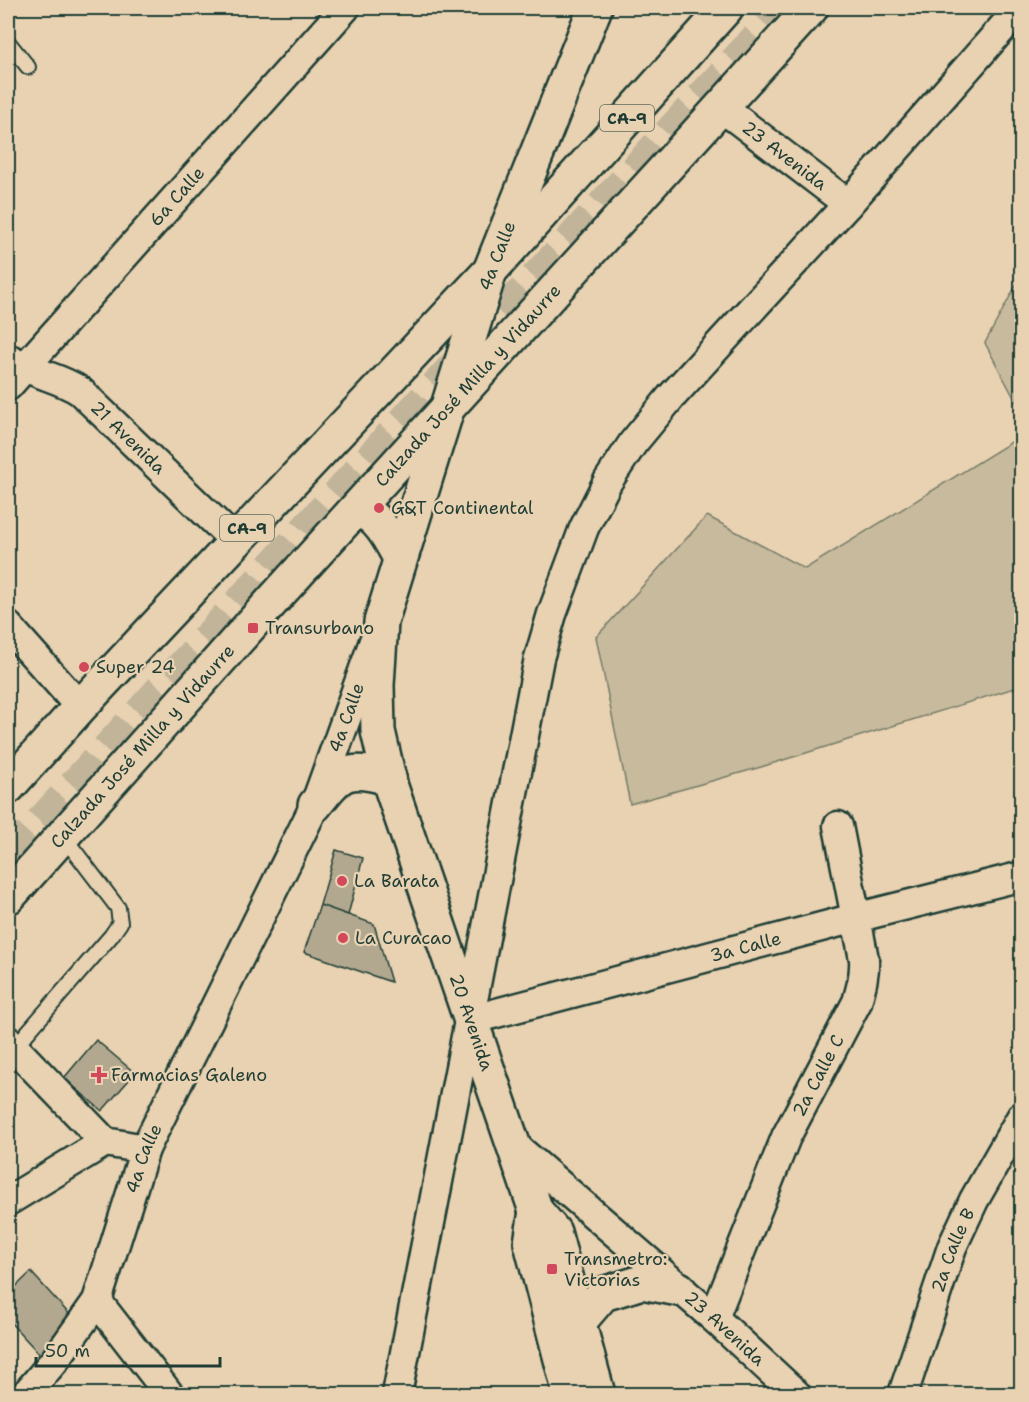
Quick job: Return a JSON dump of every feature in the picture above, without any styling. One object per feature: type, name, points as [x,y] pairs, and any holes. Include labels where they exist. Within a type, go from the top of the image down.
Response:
[{"type":"main road","name":"CA-9","points":[[8,787],[80,706],[490,271],[726,8]]},
{"type":"main road","name":"Calzada José Milla y Vidaurre","points":[[8,897],[811,8]]},
{"type":"main road","name":"4a Calle","points":[[381,622],[444,413],[490,271],[586,11]]},
{"type":"main road","points":[[357,508],[372,515],[382,526],[400,558]]},
{"type":"main road","name":"20 Avenida","points":[[381,622],[377,685],[378,731],[389,778],[536,1211],[554,1232],[598,1395]]},
{"type":"main road","points":[[315,805],[334,781],[344,774],[370,773],[389,778]]},
{"type":"main road","name":"20 Avenida","points":[[536,1211],[531,1243],[570,1395]]},
{"type":"main road","points":[[579,1322],[603,1294],[642,1282],[679,1289]]},
{"type":"street","name":"6a Calle","points":[[13,371],[345,8]]},
{"type":"street","points":[[397,1395],[539,658],[552,614],[584,528],[608,481],[641,434],[671,397],[848,204],[1020,8]]},
{"type":"street","name":"23 Avenida","points":[[721,106],[848,204]]},
{"type":"street","name":"21 Avenida","points":[[13,371],[66,381],[80,391],[235,541]]},
{"type":"street","name":"4a Calle","points":[[26,1395],[98,1301],[145,1149],[315,805],[381,622]]},
{"type":"street","points":[[8,626],[80,706]]},
{"type":"street","name":"2a Calle C","points":[[714,1318],[786,1137],[857,1002],[865,970],[838,826]]},
{"type":"street","name":"3a Calle","points":[[470,1020],[1022,876]]},
{"type":"street","points":[[11,1044],[105,1142],[145,1149]]},
{"type":"street","name":"2a Calle B","points":[[903,1395],[952,1247],[974,1200],[1022,1116]]},
{"type":"street","points":[[8,1201],[105,1142]]},
{"type":"street","name":"23 Avenida","points":[[515,1146],[714,1318],[795,1394]]},
{"type":"street","points":[[98,1301],[169,1395]]},
{"type":"lane","points":[[8,42],[28,67]]},
{"type":"lane","points":[[11,1044],[111,936],[120,923],[118,908],[63,836]]},
{"type":"shaded area","points":[[1021,276],[1022,411],[985,343]]},
{"type":"shaded area","points":[[1021,436],[1021,686],[761,767],[630,804],[596,637],[707,516],[805,569]]},
{"type":"building","name":"La Barata","points":[[336,850],[363,858],[348,915],[320,905]]},
{"type":"building","name":"La Curacao","points":[[320,905],[374,924],[391,982],[304,952]]},
{"type":"building","name":"Farmacias Galeno","points":[[96,1040],[135,1073],[102,1111],[64,1078]]},
{"type":"building","points":[[31,1272],[71,1316],[45,1360],[8,1320],[8,1294]]},
{"type":"tunnel","points":[[8,859],[431,392],[785,8]]},
{"type":"place","name":"G&T Continental","points":[[379,508]]},
{"type":"place","name":"Transurbano","points":[[253,628]]},
{"type":"place","name":"Super 24","points":[[84,667]]},
{"type":"place","name":"La Barata","points":[[342,881]]},
{"type":"place","name":"La Curacao","points":[[343,938]]},
{"type":"place","name":"Farmacias Galeno","points":[[99,1075]]},
{"type":"place","name":"Transmetro: Victorias","points":[[552,1269]]}]
